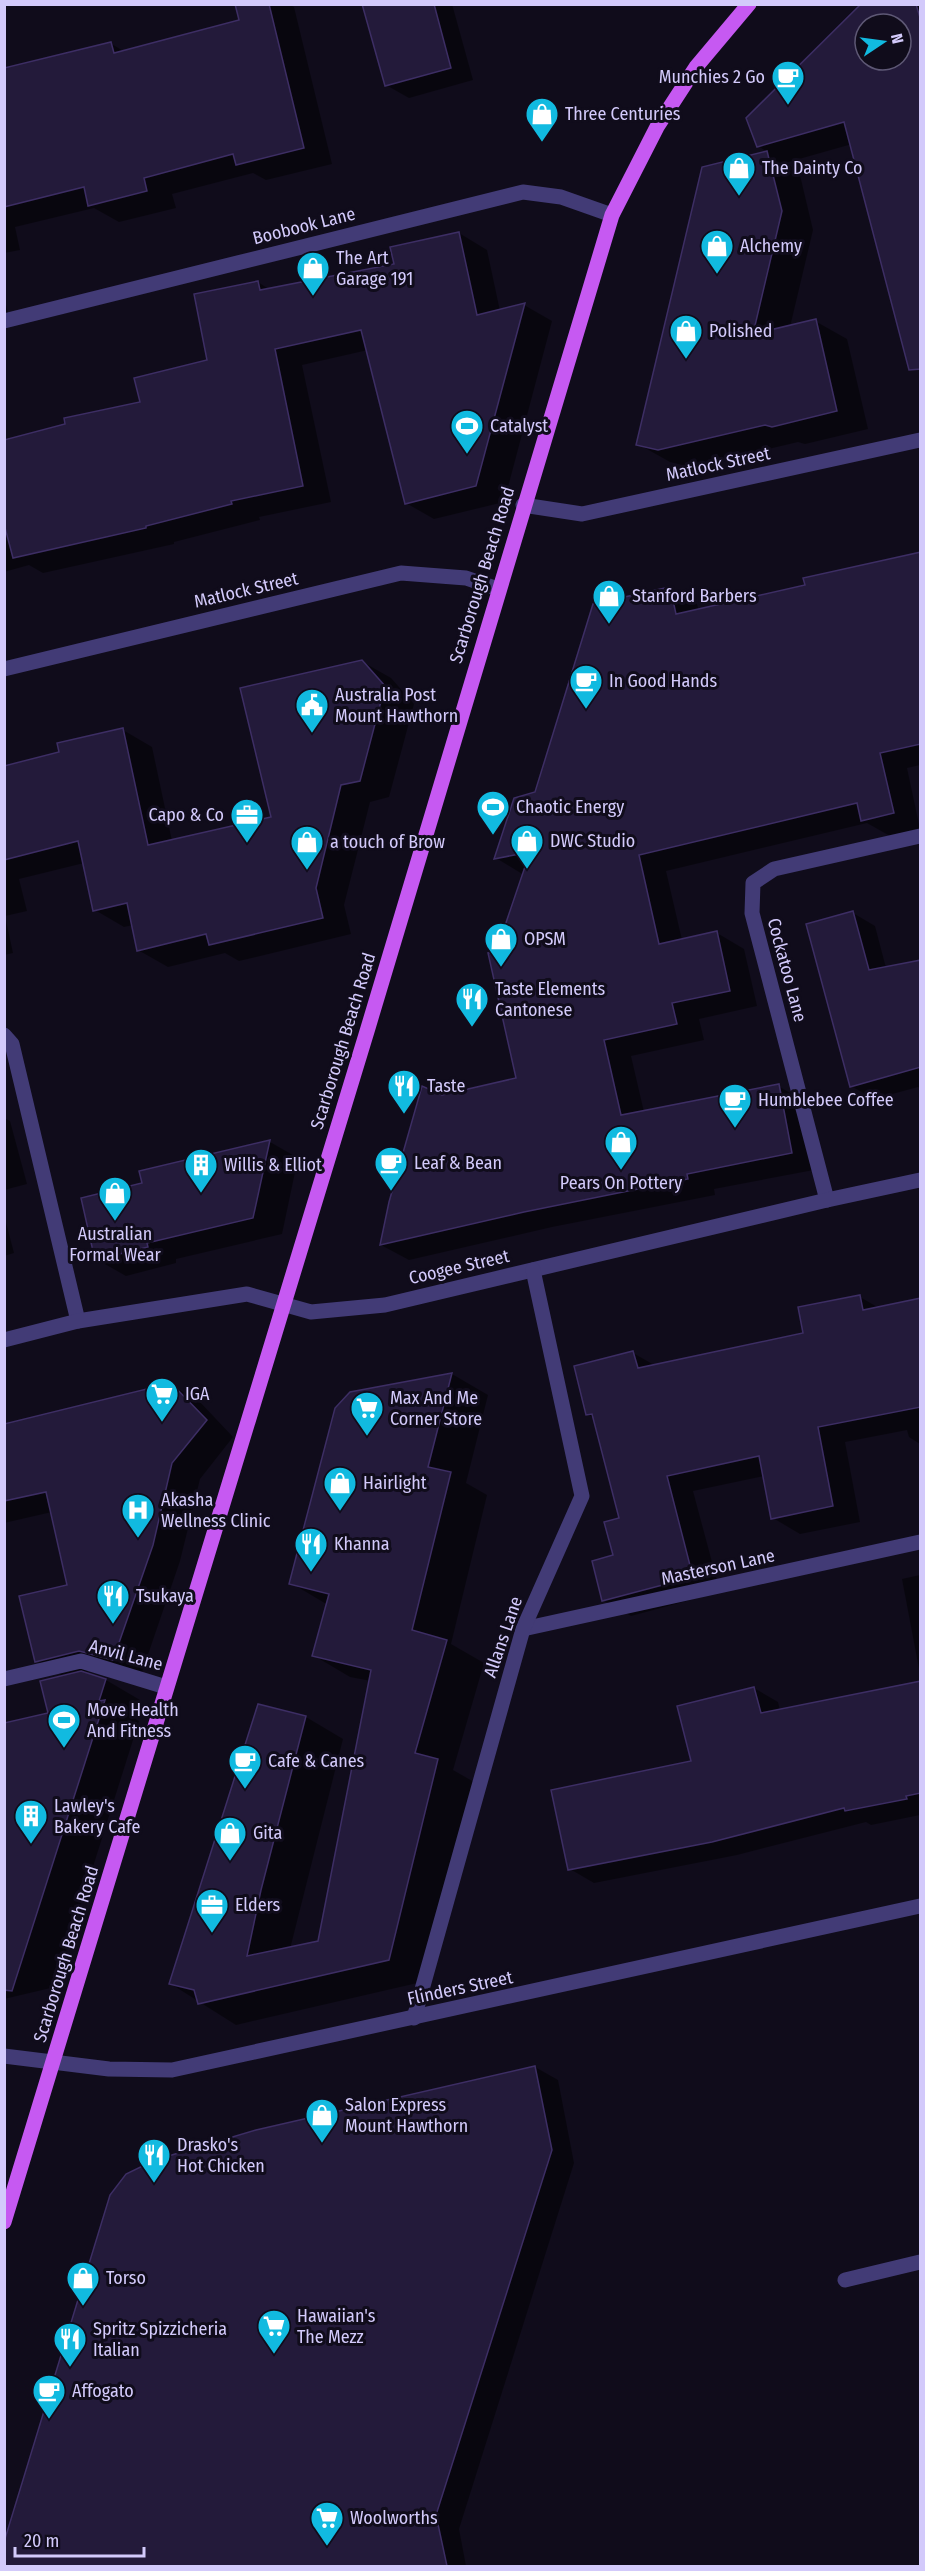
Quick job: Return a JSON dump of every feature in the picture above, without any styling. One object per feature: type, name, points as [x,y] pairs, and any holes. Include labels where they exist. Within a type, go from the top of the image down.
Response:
[{"type":"main road","name":"Scarborough Beach Road","points":[[4,2222],[368,1028],[523,505],[612,215],[657,127],[696,67],[749,4]]},
{"type":"street","name":"Boobook Lane","points":[[4,321],[523,192],[561,197],[612,215]]},
{"type":"street","name":"Matlock Street","points":[[523,505],[582,514],[921,440]]},
{"type":"street","name":"Matlock Street","points":[[4,669],[401,573],[466,578],[498,589]]},
{"type":"street","name":"Cockatoo Lane","points":[[827,1200],[752,913],[753,883],[774,869],[921,836]]},
{"type":"street","points":[[4,1035],[12,1044],[78,1321]]},
{"type":"street","name":"Coogee Street","points":[[4,1340],[78,1321],[247,1294],[311,1312],[385,1305],[827,1200],[921,1180]]},
{"type":"street","name":"Allans Lane","points":[[414,2018],[523,1629],[582,1496],[533,1270]]},
{"type":"street","name":"Masterson Lane","points":[[523,1629],[921,1542]]},
{"type":"street","name":"Anvil Lane","points":[[4,1679],[81,1660],[166,1687]]},
{"type":"street","name":"Flinders Street","points":[[4,2056],[109,2069],[172,2070],[921,1906]]},
{"type":"street","points":[[845,2280],[921,2262]]},
{"type":"building","points":[[235,4],[269,4],[304,148],[236,165],[233,154],[144,178],[147,191],[88,206],[84,187],[4,207],[4,68],[111,42],[114,53],[239,20]]},
{"type":"building","points":[[362,4],[434,4],[451,68],[385,86]]},
{"type":"building","points":[[861,4],[916,4],[921,21],[921,369],[909,370],[844,122],[757,147],[746,118]]},
{"type":"building","points":[[767,151],[782,211],[753,334],[816,319],[837,411],[658,450],[636,445],[702,167]]},
{"type":"building","points":[[459,232],[477,315],[525,303],[476,486],[405,504],[361,330],[275,349],[303,486],[231,501],[232,504],[146,526],[146,528],[13,558],[4,524],[4,440],[65,424],[64,418],[140,402],[134,378],[207,360],[194,294],[258,281],[260,290],[394,264],[390,247]]},
{"type":"building","points":[[921,552],[921,744],[880,753],[894,813],[861,821],[857,803],[639,855],[659,944],[717,931],[730,991],[672,1003],[677,1024],[604,1040],[621,1115],[779,1084],[792,1153],[687,1174],[688,1179],[524,1212],[380,1245],[389,1202],[422,1086],[442,1095],[516,1078],[488,953],[496,952],[530,852],[494,859],[514,798],[535,792],[593,604],[670,587],[676,614],[805,585],[803,578]]},
{"type":"building","points":[[362,660],[385,686],[360,781],[341,785],[316,888],[323,918],[209,945],[206,934],[137,951],[127,903],[93,911],[78,841],[4,860],[4,766],[59,752],[57,743],[123,728],[148,845],[271,817],[240,688]]},
{"type":"building","points":[[853,911],[869,970],[921,960],[921,1067],[850,1087],[806,924]]},
{"type":"building","name":"Willis & Elliot","points":[[270,1140],[253,1218],[147,1243],[148,1247],[95,1260],[81,1198],[142,1183],[139,1171]]},
{"type":"building","points":[[860,1295],[863,1310],[921,1298],[921,1407],[818,1427],[833,1506],[771,1519],[759,1456],[667,1476],[693,1577],[602,1601],[592,1561],[613,1555],[604,1522],[619,1518],[592,1414],[586,1415],[574,1366],[633,1351],[638,1368],[803,1333],[798,1307]]},
{"type":"building","points":[[452,1373],[428,1467],[451,1472],[412,1630],[447,1640],[415,1753],[438,1759],[389,1960],[198,2004],[194,1990],[169,1984],[258,1704],[306,1716],[261,1890],[247,1956],[318,1941],[371,1670],[312,1656],[329,1594],[289,1584],[335,1408],[350,1392]]},
{"type":"building","points":[[171,1383],[207,1420],[172,1463],[153,1545],[113,1660],[79,1651],[35,1662],[19,1596],[67,1585],[46,1492],[4,1501],[4,1424]]},
{"type":"building","name":"Lawley's Bakery Cafe","points":[[81,1671],[106,1679],[99,1701],[105,1700],[12,1991],[4,1990],[4,1723],[48,1713],[40,1681]]},
{"type":"building","points":[[921,1681],[921,1793],[906,1796],[907,1799],[845,1811],[844,1808],[712,1842],[568,1870],[551,1790],[691,1761],[677,1706],[754,1687],[761,1713]]},
{"type":"building","name":"Hawaiian's The Mezz","points":[[535,2066],[552,2150],[436,2515],[447,2566],[4,2566],[4,2542],[110,2195],[126,2174],[155,2160],[256,2130]]},
{"type":"place","name":"Munchies 2 Go","points":[[788,106]]},
{"type":"place","name":"Three Centuries","points":[[542,143]]},
{"type":"place","name":"The Dainty Co","points":[[739,197]]},
{"type":"place","name":"Alchemy","points":[[717,275]]},
{"type":"place","name":"The Art Garage 191","points":[[313,297]]},
{"type":"place","name":"Polished","points":[[686,360]]},
{"type":"place","name":"Catalyst","points":[[467,455]]},
{"type":"place","name":"Stanford Barbers","points":[[609,625]]},
{"type":"place","name":"In Good Hands","points":[[586,710]]},
{"type":"place","name":"Australia Post Mount Hawthorn","points":[[312,734]]},
{"type":"place","name":"Chaotic Energy","points":[[493,836]]},
{"type":"place","name":"Capo & Co","points":[[247,844]]},
{"type":"place","name":"DWC Studio","points":[[527,870]]},
{"type":"place","name":"a touch of Brow","points":[[307,871]]},
{"type":"place","name":"OPSM","points":[[501,968]]},
{"type":"place","name":"Taste Elements Cantonese","points":[[472,1028]]},
{"type":"place","name":"Taste","points":[[404,1115]]},
{"type":"place","name":"Humblebee Coffee","points":[[735,1129]]},
{"type":"place","name":"Pears On Pottery","points":[[621,1171]]},
{"type":"place","name":"Leaf & Bean","points":[[391,1192]]},
{"type":"place","name":"Willis & Elliot","points":[[201,1194]]},
{"type":"place","name":"Australian Formal Wear","points":[[115,1222]]},
{"type":"place","name":"IGA","points":[[162,1423]]},
{"type":"place","name":"Max And Me Corner Store","points":[[367,1437]]},
{"type":"place","name":"Hairlight","points":[[340,1512]]},
{"type":"place","name":"Akasha Wellness Clinic","points":[[138,1539]]},
{"type":"place","name":"Khanna","points":[[311,1573]]},
{"type":"place","name":"Tsukaya","points":[[113,1625]]},
{"type":"place","name":"Move Health And Fitness","points":[[64,1749]]},
{"type":"place","name":"Cafe & Canes","points":[[245,1790]]},
{"type":"place","name":"Lawley's Bakery Cafe","points":[[31,1845]]},
{"type":"place","name":"Gita","points":[[230,1862]]},
{"type":"place","name":"Elders","points":[[212,1934]]},
{"type":"place","name":"Salon Express Mount Hawthorn","points":[[322,2144]]},
{"type":"place","name":"Drasko's Hot Chicken","points":[[154,2184]]},
{"type":"place","name":"Torso","points":[[83,2307]]},
{"type":"place","name":"Hawaiian's The Mezz","points":[[274,2355]]},
{"type":"place","name":"Spritz Spizzicheria Italian","points":[[70,2368]]},
{"type":"place","name":"Affogato","points":[[49,2420]]},
{"type":"place","name":"Woolworths","points":[[327,2547]]}]
